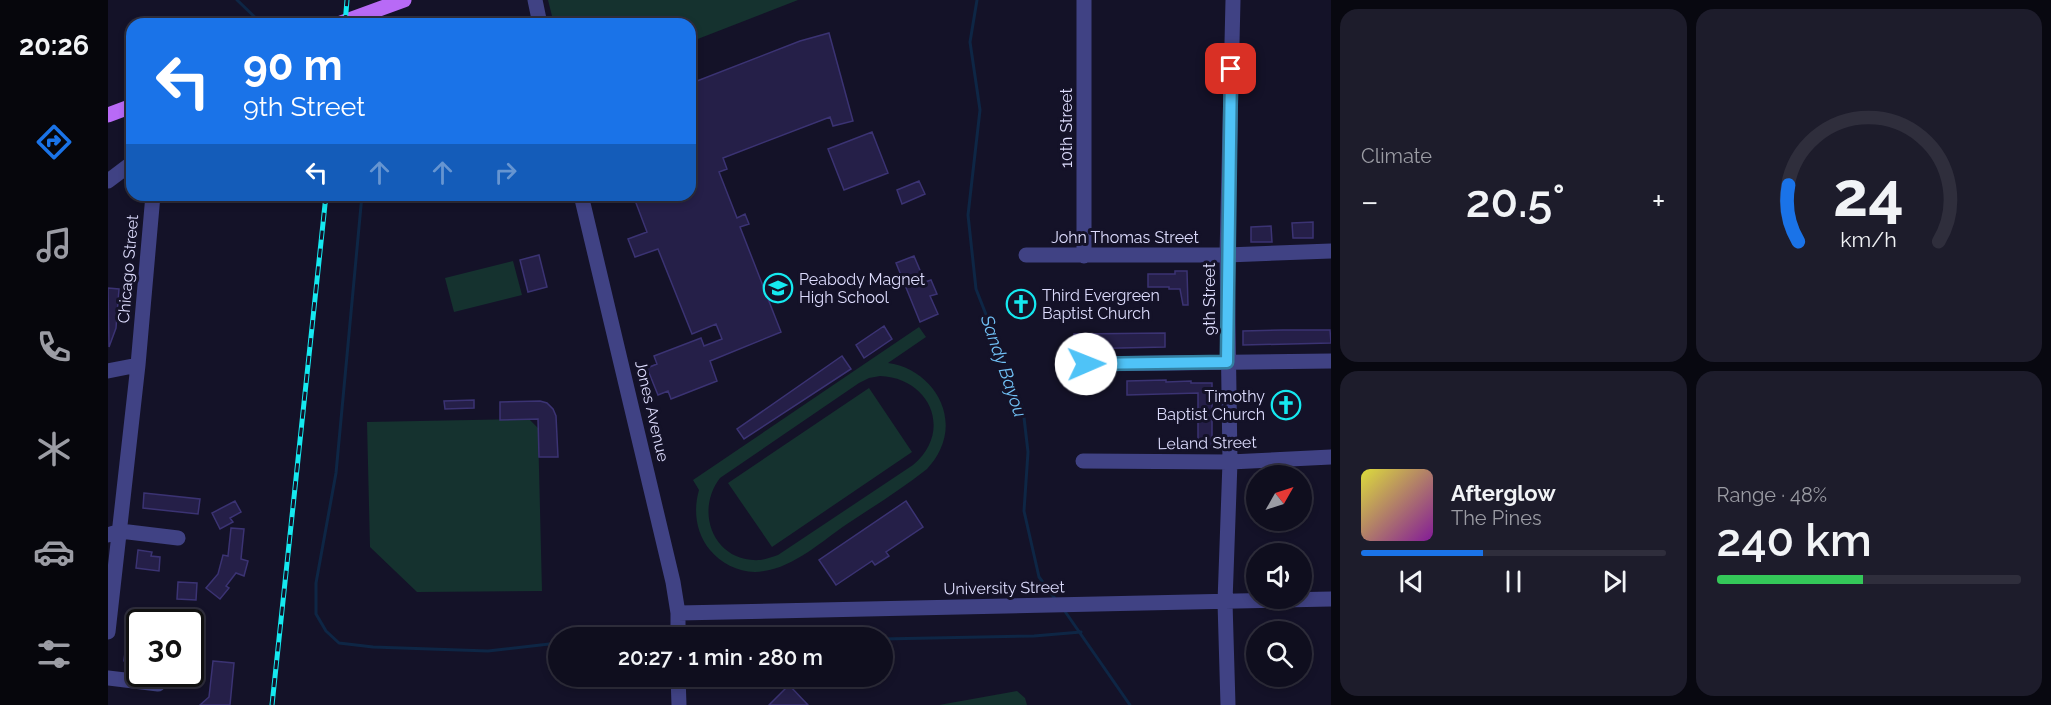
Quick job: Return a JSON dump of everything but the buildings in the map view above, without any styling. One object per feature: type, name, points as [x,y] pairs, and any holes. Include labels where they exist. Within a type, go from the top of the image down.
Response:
[{"type":"main road","points":[[354,18],[404,0]]},
{"type":"main road","points":[[108,115],[126,108]]},
{"type":"street","points":[[535,0],[539,18]]},
{"type":"street","name":"10th Street","points":[[1084,0],[1084,256]]},
{"type":"street","name":"9th Street","points":[[1228,705],[1225,602],[1230,462],[1227,255],[1233,0]]},
{"type":"street","points":[[108,181],[126,168]]},
{"type":"street","name":"Chicago Street","points":[[108,632],[114,533],[138,365],[152,201]]},
{"type":"street","name":"Jones Avenue","points":[[582,201],[665,546],[678,613],[678,627]]},
{"type":"street","name":"John Thomas Street","points":[[1026,255],[1227,255],[1331,251]]},
{"type":"street","points":[[1086,364],[1331,361]]},
{"type":"street","points":[[108,371],[138,365]]},
{"type":"street","name":"Leland Street","points":[[1083,461],[1230,462],[1331,457]]},
{"type":"street","points":[[114,533],[178,538]]},
{"type":"street","name":"University Street","points":[[678,613],[1331,599]]},
{"type":"street","points":[[108,678],[126,680]]},
{"type":"street","points":[[678,687],[679,705]]},
{"type":"green space","points":[[548,0],[798,0],[696,40],[696,18],[552,18]]},
{"type":"green space","points":[[513,261],[522,295],[454,312],[445,278]]},
{"type":"green space","points":[[919,327],[926,337],[888,363],[916,373],[936,393],[946,420],[945,435],[940,450],[927,469],[797,559],[775,569],[756,572],[734,568],[721,560],[705,543],[699,529],[696,506],[699,490],[693,480]],"holes":[[[880,376],[898,379],[912,386],[923,396],[931,409],[934,423],[932,437],[925,452],[913,465],[778,555],[760,560],[744,559],[731,553],[720,544],[709,520],[712,491],[720,478],[859,383]]]},
{"type":"green space","points":[[869,388],[912,452],[772,547],[728,483]]},
{"type":"green space","points":[[529,419],[538,428],[542,591],[417,592],[370,547],[367,422]]},
{"type":"green space","points":[[1017,691],[1025,698],[1027,705],[939,705]]},
{"type":"waterway","points":[[237,0],[256,18]]},
{"type":"waterway","name":"Sandy Bayou","points":[[977,0],[970,42],[980,110],[968,215],[976,289],[1023,409],[1028,452],[1024,511],[1039,577],[1056,600]]},
{"type":"waterway","points":[[361,201],[336,473],[316,583],[316,614],[326,631],[339,643],[373,647],[488,651],[548,644]]},
{"type":"waterway","name":"Sandy Bayou","points":[[1064,610],[1130,705]]},
{"type":"waterway","points":[[893,639],[1034,636],[1081,632]]},
{"type":"railway","points":[[346,18],[347,0]]},
{"type":"railway","points":[[272,705],[325,201]]},
{"type":"place","name":"Peabody Magnet High School","points":[[778,288]]},
{"type":"place","name":"Third Evergreen Baptist Church","points":[[1021,304]]},
{"type":"place","name":"Timothy Baptist Church","points":[[1286,405]]},
{"type":"route","points":[[1086,364],[1227,362],[1231,69]]}]
